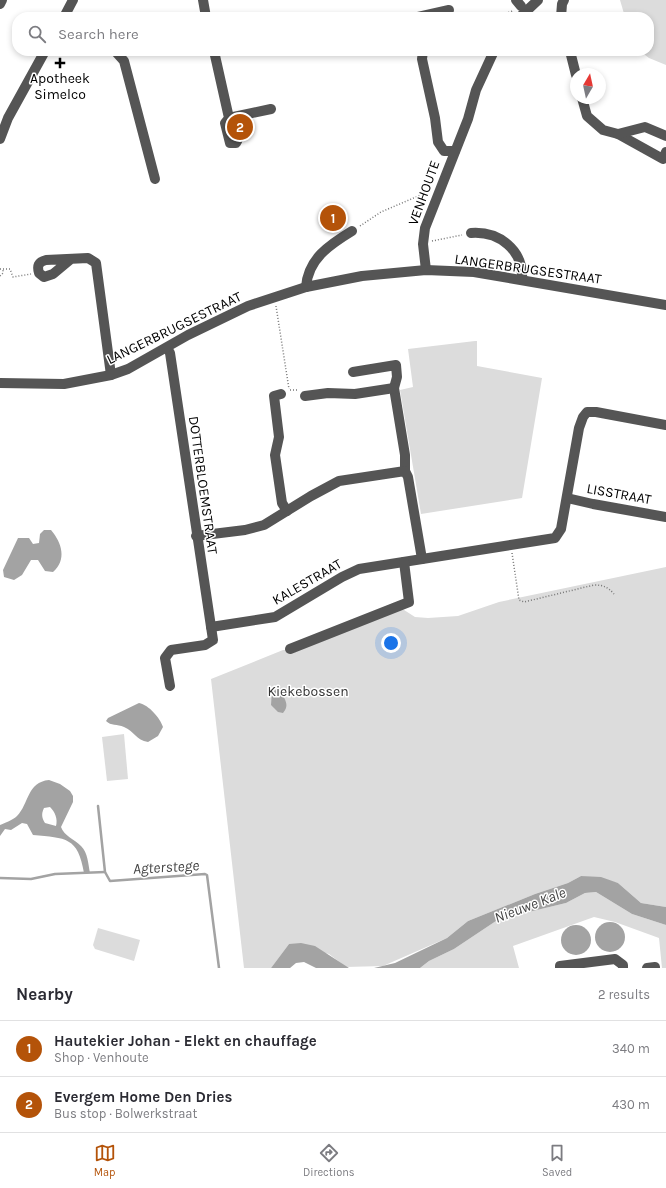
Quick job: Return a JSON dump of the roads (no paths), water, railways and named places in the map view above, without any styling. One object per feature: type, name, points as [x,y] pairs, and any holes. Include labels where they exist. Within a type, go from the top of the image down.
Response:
[{"type":"street","points":[[0,4],[2,0]]},
{"type":"street","points":[[67,12],[74,0]]},
{"type":"street","points":[[203,0],[205,12]]},
{"type":"street","points":[[525,12],[538,0]]},
{"type":"street","points":[[561,12],[564,0]]},
{"type":"street","points":[[436,12],[449,10]]},
{"type":"street","points":[[0,139],[8,118],[42,56]]},
{"type":"street","points":[[120,56],[124,61],[156,179]]},
{"type":"street","points":[[215,56],[229,118],[271,109]]},
{"type":"street","name":"VENHOUTE","points":[[422,56],[422,60],[435,118],[438,142],[444,150],[455,151]]},
{"type":"street","name":"VENHOUTE","points":[[426,270],[423,244],[425,228],[439,189],[468,120],[476,90],[492,56]]},
{"type":"street","points":[[571,56],[574,68]]},
{"type":"street","points":[[584,104],[587,116],[604,130],[618,134],[663,159],[666,152]]},
{"type":"street","points":[[618,134],[645,127],[666,136]]},
{"type":"street","points":[[306,287],[308,273],[318,256],[352,231]]},
{"type":"street","points":[[471,233],[479,232],[496,236],[510,246],[523,270],[522,280]]},
{"type":"street","points":[[72,259],[54,274],[44,277],[39,273],[38,265],[40,262],[72,259],[88,258],[96,263],[111,376]]},
{"type":"street","name":"LANGERBRUGSESTRAAT","points":[[0,382],[64,384],[111,376],[128,369],[207,325],[248,306],[306,287],[362,276],[426,270],[474,272],[666,305]]},
{"type":"street","name":"DOTTERBLOEMSTRAAT","points":[[167,348],[170,353],[196,536],[211,627]]},
{"type":"street","points":[[353,372],[396,365],[397,377],[394,388],[405,455],[405,471],[408,477],[422,559]]},
{"type":"street","points":[[305,396],[328,393],[355,394],[394,388]]},
{"type":"street","points":[[281,394],[274,396],[279,437],[275,455],[282,503],[287,511]]},
{"type":"street","name":"KALESTRAAT","points":[[211,627],[275,617],[342,577],[354,572],[404,562],[555,538],[561,529],[579,428],[583,417],[587,412],[596,412],[666,425]]},
{"type":"street","points":[[196,536],[245,530],[264,525],[339,482],[405,471]]},
{"type":"street","name":"LISSTRAAT","points":[[567,498],[593,504],[666,516]]},
{"type":"street","points":[[290,649],[409,602],[404,562]]},
{"type":"street","points":[[170,686],[165,658],[171,650],[205,645],[213,640],[211,627]]},
{"type":"street","points":[[560,968],[560,966],[615,959],[623,964],[623,968]]},
{"type":"water","points":[[44,530],[51,530],[60,546],[60,562],[53,572],[45,571],[38,560],[31,560],[22,575],[14,580],[4,577],[3,570],[18,538],[29,538],[33,544],[39,543],[40,534]]},
{"type":"water","points":[[277,690],[279,695],[283,695],[286,702],[286,708],[283,713],[278,712],[271,705],[272,691]]},
{"type":"water","points":[[139,703],[147,706],[154,712],[163,727],[158,736],[148,742],[144,741],[124,727],[110,724],[106,721],[108,718]]},
{"type":"water","points":[[49,780],[60,784],[70,791],[73,796],[73,802],[61,827],[62,830],[85,852],[90,873],[84,873],[78,852],[69,842],[54,837],[33,835],[27,824],[22,823],[11,830],[5,829],[0,836],[0,825],[17,816],[32,789],[42,782]],"holes":[[[50,807],[55,813],[57,823],[56,826],[45,823],[43,818],[42,812],[44,808]]]},
{"type":"water","name":"Nieuwe Kale","points":[[581,876],[601,877],[618,883],[641,903],[666,907],[666,925],[632,914],[596,892],[585,893],[566,903],[516,915],[506,920],[499,919],[454,949],[429,961],[420,968],[374,968],[395,963],[447,938],[468,921],[535,894],[568,883]]},
{"type":"water","points":[[610,922],[616,923],[624,931],[624,943],[616,951],[610,952],[604,951],[596,943],[595,937],[596,931],[604,923]]},
{"type":"water","points":[[576,925],[582,926],[590,934],[590,946],[582,954],[576,955],[570,954],[562,946],[561,940],[562,934],[570,926]]},
{"type":"water","points":[[301,943],[315,946],[349,968],[316,968],[304,962],[296,963],[290,968],[271,968],[289,944]]},
{"type":"waterway","name":"Agterstege","points":[[98,806],[105,872],[110,881],[207,875],[219,968]]},
{"type":"waterway","points":[[0,878],[31,879],[55,874],[105,872]]},
{"type":"place","name":"Apotheek Simelco","points":[[60,63]]},
{"type":"place","name":"Evergem Home Den Dries","points":[[240,127]]},
{"type":"place","name":"Hautekier Johan - Elekt en chauffage","points":[[333,218]]},
{"type":"park label","name":"Kiekebossen","points":[[308,691]]}]
